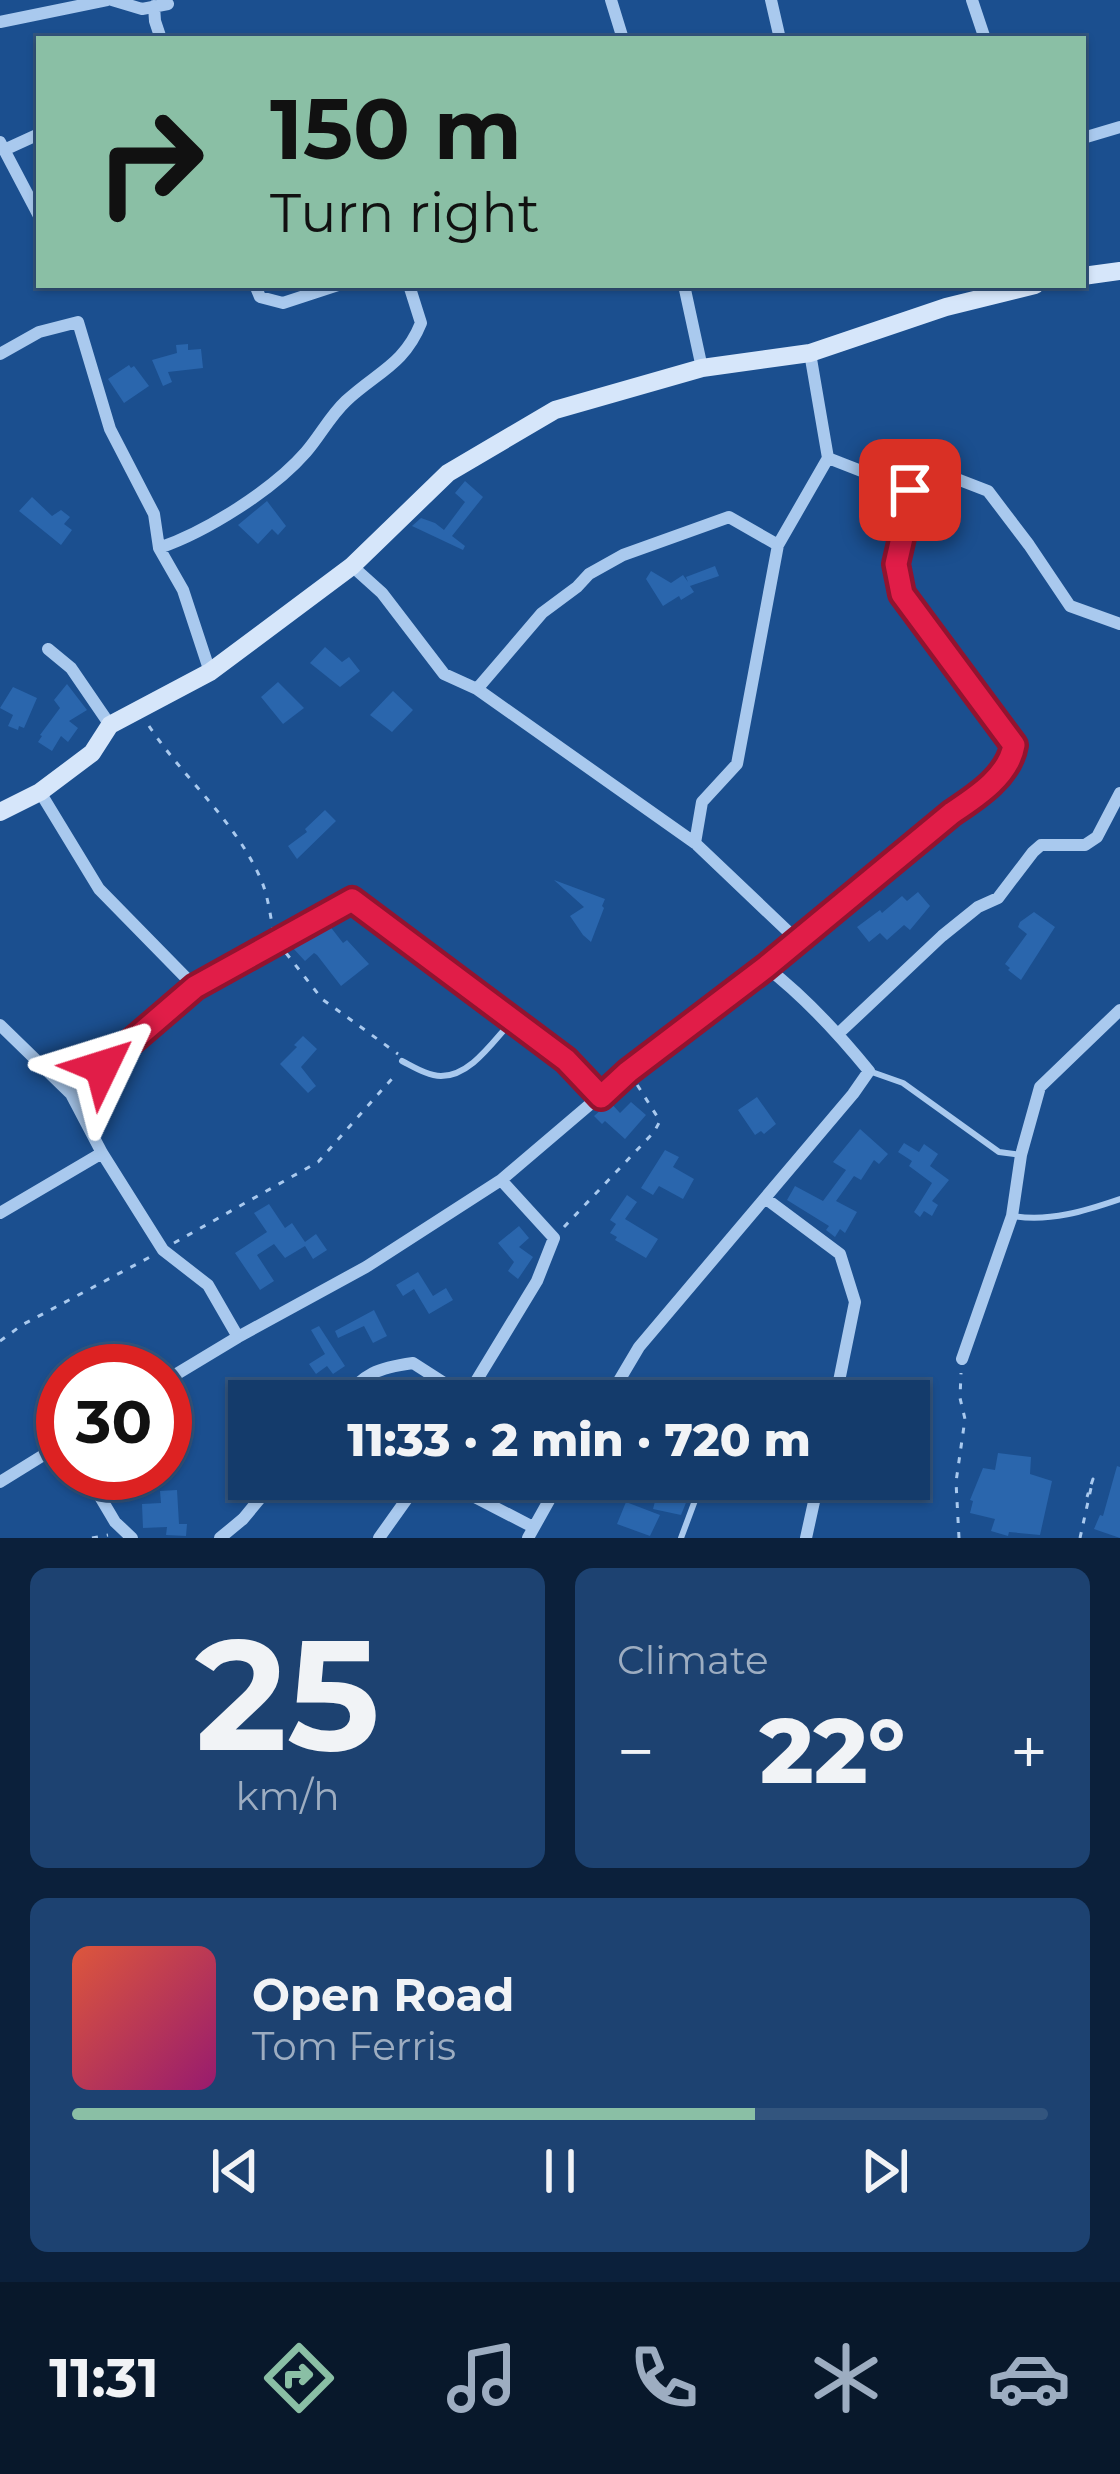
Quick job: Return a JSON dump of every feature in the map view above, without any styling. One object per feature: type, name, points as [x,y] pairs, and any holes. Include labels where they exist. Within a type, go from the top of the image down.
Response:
[{"type":"street","points":[[0,22],[110,0],[142,9],[161,5],[154,21],[160,36]]},
{"type":"street","points":[[611,0],[621,36]]},
{"type":"street","points":[[771,0],[779,36]]},
{"type":"street","points":[[972,0],[984,36]]},
{"type":"street","points":[[1086,138],[1120,128]]},
{"type":"street","points":[[36,135],[2,146],[36,210]]},
{"type":"street","points":[[1086,276],[1120,271]]},
{"type":"street","points":[[256,288],[260,298],[284,303],[329,288]]},
{"type":"street","points":[[159,548],[187,538],[253,497],[304,455],[343,404],[412,346],[421,322],[410,288]]},
{"type":"street","points":[[686,288],[702,368]]},
{"type":"street","points":[[0,812],[40,792],[92,753],[110,725],[210,672],[352,566],[448,472],[555,410],[702,368],[810,353],[946,307],[1023,288]]},
{"type":"street","points":[[0,354],[39,332],[78,322],[110,429],[154,514],[159,548],[184,590],[210,672]]},
{"type":"street","points":[[695,843],[701,802],[737,764],[778,545],[828,458],[810,353]]},
{"type":"street","points":[[828,458],[910,490],[944,474],[988,491],[1070,606],[1120,624]]},
{"type":"street","points":[[477,689],[542,614],[590,574],[622,555],[729,518],[778,545]]},
{"type":"street","points":[[352,566],[382,593],[444,674],[477,689],[695,843],[797,940]]},
{"type":"street","points":[[48,649],[70,668],[110,725]]},
{"type":"street","points":[[40,792],[99,889],[195,987]]},
{"type":"street","points":[[838,1034],[942,936],[978,907],[998,898],[1033,851],[1041,845],[1085,845],[1097,837],[1120,793]]},
{"type":"street","points":[[192,1365],[366,1267],[501,1180],[628,1072],[978,796]]},
{"type":"street","points":[[70,1094],[195,987],[352,900],[566,1060],[601,1097]]},
{"type":"street","points":[[619,1380],[639,1347],[869,1071],[838,1034],[766,967]]},
{"type":"street","points":[[962,1359],[1012,1216],[1021,1156],[1040,1088],[1120,1010]]},
{"type":"street","points":[[0,1025],[70,1094],[163,1250],[208,1285],[238,1337]]},
{"type":"street","points":[[0,1213],[102,1153]]},
{"type":"street","points":[[477,1380],[537,1281],[554,1238],[501,1180]]},
{"type":"street","points":[[765,1198],[840,1254],[855,1302],[839,1380]]},
{"type":"street","points":[[362,1380],[381,1368],[413,1363],[438,1380]]},
{"type":"street","points":[[0,1482],[36,1460]]},
{"type":"street","points":[[102,1500],[132,1538]]},
{"type":"street","points":[[220,1538],[259,1500]]},
{"type":"street","points":[[379,1538],[406,1500]]},
{"type":"street","points":[[476,1500],[531,1532],[549,1500]]},
{"type":"street","points":[[806,1538],[814,1500]]},
{"type":"lane","points":[[910,490],[896,564],[902,594],[1014,745],[1012,758],[978,796]]},
{"type":"lane","points":[[402,1061],[442,1077],[457,1072],[473,1063],[513,1021]]},
{"type":"lane","points":[[869,1071],[902,1083],[999,1152],[1021,1156]]},
{"type":"lane","points":[[1012,1216],[1038,1220],[1120,1199]]},
{"type":"lane","points":[[681,1538],[695,1500]]},
{"type":"path","points":[[0,1341],[317,1162],[401,1068],[402,1061],[393,1049],[322,999],[277,941],[250,857],[138,709]]},
{"type":"path","points":[[554,1238],[660,1121],[628,1072]]},
{"type":"path","points":[[959,1538],[956,1482],[965,1419],[960,1398],[962,1359]]},
{"type":"path","points":[[1080,1538],[1093,1479],[1087,1497]]},
{"type":"building","points":[[188,344],[188,350],[201,349],[203,368],[168,372],[172,382],[163,386],[152,360],[177,353],[176,345]]},
{"type":"building","points":[[129,365],[149,386],[124,403],[108,379]]},
{"type":"building","points":[[465,481],[483,497],[452,536],[465,546],[463,550],[412,526],[421,518],[444,530],[465,502],[455,493]]},
{"type":"building","points":[[32,497],[52,516],[61,510],[70,517],[64,524],[72,530],[61,545],[19,511]]},
{"type":"building","points":[[267,501],[286,526],[278,535],[272,529],[258,544],[238,525]]},
{"type":"building","points":[[715,566],[719,576],[690,586],[694,592],[663,606],[646,579],[651,571],[671,583],[683,575],[688,582],[686,577]]},
{"type":"building","points":[[325,647],[342,662],[349,657],[360,671],[340,687],[310,663]]},
{"type":"building","points":[[278,682],[304,708],[283,724],[261,697]]},
{"type":"building","points":[[67,684],[87,710],[69,721],[78,728],[68,742],[61,736],[52,751],[38,742],[60,708],[54,700]]},
{"type":"building","points":[[13,687],[37,698],[24,728],[18,730],[8,726],[13,715],[0,708]]},
{"type":"building","points":[[393,691],[413,710],[392,732],[370,715]]},
{"type":"building","points":[[325,810],[336,821],[297,859],[288,846]]},
{"type":"building","points":[[554,880],[605,899],[591,942],[570,916],[584,907]]},
{"type":"building","points":[[918,892],[930,906],[910,930],[904,925],[887,940],[880,933],[869,942],[857,927],[902,896],[907,901]]},
{"type":"building","points":[[1034,912],[1055,927],[1021,980],[1005,964],[1027,934],[1018,927],[1020,922]]},
{"type":"building","points":[[329,925],[369,964],[341,986],[317,955],[305,961],[291,946]]},
{"type":"building","points":[[303,1036],[317,1049],[301,1067],[316,1086],[308,1093],[280,1064]]},
{"type":"building","points":[[757,1097],[776,1124],[755,1135],[738,1110]]},
{"type":"building","points":[[610,1102],[620,1113],[631,1102],[646,1115],[625,1139],[594,1116]]},
{"type":"building","points":[[860,1129],[888,1154],[879,1164],[874,1160],[861,1180],[854,1176],[836,1201],[857,1212],[845,1233],[840,1229],[835,1237],[826,1230],[829,1226],[787,1200],[795,1186],[823,1201],[846,1170],[833,1162]]},
{"type":"building","points":[[904,1143],[919,1152],[924,1144],[938,1154],[930,1166],[949,1180],[932,1201],[938,1205],[932,1216],[914,1212],[932,1183],[898,1152]]},
{"type":"building","points":[[665,1150],[679,1157],[673,1167],[694,1179],[683,1199],[659,1186],[653,1195],[641,1188]]},
{"type":"building","points":[[627,1195],[637,1202],[625,1219],[658,1239],[646,1258],[610,1233],[616,1224],[610,1220]]},
{"type":"building","points":[[269,1204],[285,1228],[292,1223],[305,1242],[316,1234],[327,1250],[313,1259],[305,1246],[285,1258],[274,1244],[257,1255],[274,1281],[260,1290],[235,1253],[267,1232],[254,1213]]},
{"type":"building","points":[[519,1226],[529,1238],[519,1247],[533,1257],[518,1279],[508,1271],[514,1262],[498,1243]]},
{"type":"building","points":[[418,1272],[433,1296],[446,1288],[453,1300],[429,1314],[414,1289],[403,1296],[396,1285]]},
{"type":"building","points":[[374,1310],[387,1336],[373,1343],[364,1326],[338,1338],[335,1331]]},
{"type":"building","points":[[319,1326],[345,1366],[333,1374],[327,1366],[316,1374],[309,1364],[325,1354],[311,1330]]},
{"type":"building","points":[[998,1453],[1031,1457],[1030,1474],[1052,1481],[1040,1535],[1009,1532],[1008,1536],[991,1531],[995,1519],[970,1513],[970,1500],[983,1468],[995,1470]]},
{"type":"building","points":[[1117,1466],[1120,1538],[1094,1529],[1103,1516]]},
{"type":"building","points":[[178,1500],[179,1524],[187,1524],[186,1536],[166,1535],[167,1527],[143,1528],[142,1504]]},
{"type":"building","points":[[655,1500],[687,1500],[681,1515],[653,1509]]},
{"type":"building","points":[[626,1502],[660,1515],[650,1536],[617,1524]]},
{"type":"route","points":[[102,1067],[195,987],[352,900],[566,1060],[601,1097],[978,796],[1012,758],[1014,745],[902,594],[896,564],[910,490]]}]
